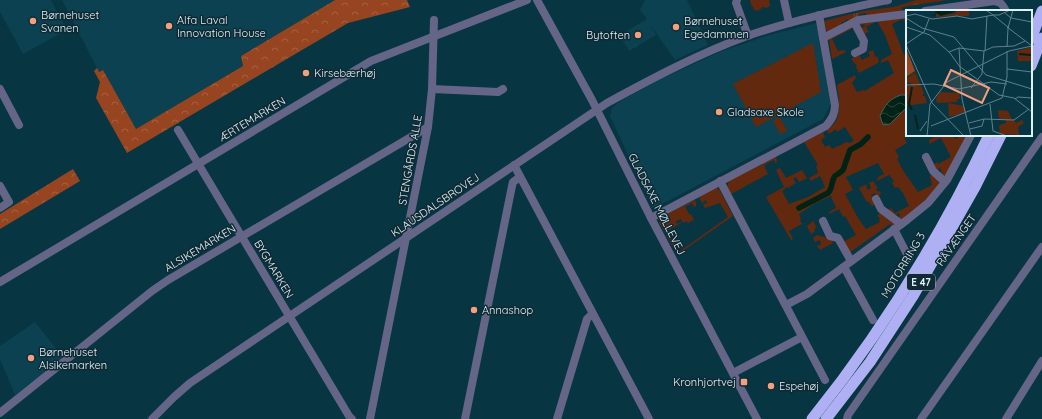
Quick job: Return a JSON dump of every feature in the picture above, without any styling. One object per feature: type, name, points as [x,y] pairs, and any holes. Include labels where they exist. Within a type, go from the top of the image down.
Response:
[{"type":"highway","points":[[1032,36],[1042,11]]},
{"type":"highway","points":[[1032,63],[1042,38]]},
{"type":"highway","name":"MOTORRING 3","points":[[819,417],[890,312],[924,256],[967,182],[989,136]]},
{"type":"highway","name":"MOTORRING 3","points":[[819,417],[870,362],[913,296],[975,186],[1000,136]]},
{"type":"street","name":"ÆRTEMARKEN","points":[[0,282],[371,61],[527,0]]},
{"type":"street","name":"GLADSAXE MØLLEVEJ","points":[[537,0],[596,109],[651,218],[757,419]]},
{"type":"street","points":[[737,0],[736,3],[748,36]]},
{"type":"street","points":[[784,0],[789,23]]},
{"type":"street","name":"KLAUSDALSBROVEJ","points":[[152,419],[190,383],[596,109],[673,67],[748,36],[861,3],[888,0]]},
{"type":"street","points":[[937,10],[974,7],[994,1],[999,1],[1006,10]]},
{"type":"street","points":[[823,38],[858,20],[906,14]]},
{"type":"street","points":[[651,218],[826,126],[832,120],[835,114],[835,105],[819,15]]},
{"type":"street","name":"STENGÅRDS ALLE","points":[[370,419],[428,126],[432,89],[434,20]]},
{"type":"street","points":[[854,22],[864,42],[863,49],[855,53]]},
{"type":"street","points":[[0,89],[19,125]]},
{"type":"street","points":[[432,89],[498,92],[503,89]]},
{"type":"street","name":"ALSIKEMARKEN","points":[[0,413],[152,291],[168,280],[428,126]]},
{"type":"street","name":"BYGMARKEN","points":[[178,130],[352,419]]},
{"type":"street","points":[[786,305],[807,294],[898,227],[928,202],[945,182],[970,136]]},
{"type":"street","name":"RÅVÆNGET","points":[[847,417],[1042,137]]},
{"type":"street","points":[[926,157],[933,171],[945,182]]},
{"type":"street","points":[[514,165],[649,419]]},
{"type":"street","points":[[465,419],[512,186],[513,182],[520,177]]},
{"type":"street","points":[[720,181],[825,380]]},
{"type":"street","points":[[0,186],[9,202],[0,208]]},
{"type":"street","points":[[876,199],[882,209],[898,227],[909,258]]},
{"type":"street","points":[[823,221],[830,236],[838,238],[851,262]]},
{"type":"street","points":[[921,419],[1041,251]]},
{"type":"street","points":[[844,267],[873,320]]},
{"type":"street","points":[[557,419],[587,319],[592,314]]},
{"type":"street","points":[[733,373],[802,337]]},
{"type":"street","points":[[1006,419],[1042,361]]},
{"type":"shaded area","name":"Børnehuset Svanen","points":[[0,0],[51,0],[67,30],[23,54],[0,12]]},
{"type":"shaded area","points":[[62,0],[335,0],[241,56],[243,66],[136,129],[103,70],[99,72]]},
{"type":"shaded area","name":"Børnehuset Egedammen","points":[[645,0],[687,0],[708,45],[675,60],[651,26],[656,35],[629,51],[620,35],[647,19],[640,10]]},
{"type":"shaded area","name":"Gladsaxe Skole","points":[[817,23],[832,102],[823,119],[653,209],[610,116],[612,108],[622,100],[663,78],[722,51],[769,35]]},
{"type":"shaded area","name":"Børnehuset Alsikemarken","points":[[35,322],[63,357],[15,395],[0,359],[0,346]]},
{"type":"green space","points":[[335,0],[407,0],[410,7],[348,23],[127,153],[96,98],[100,82],[94,71],[97,68],[99,72],[103,70],[136,129],[243,66],[241,56]]},
{"type":"green space","points":[[750,0],[769,0],[770,6],[766,8],[763,7],[758,11],[754,10]]},
{"type":"green space","points":[[916,0],[947,0],[902,7],[902,12],[867,17],[866,13],[859,14],[859,18],[850,22],[848,19],[841,23],[842,26],[827,32],[824,21],[863,11],[894,7]]},
{"type":"green space","points":[[906,16],[906,22],[903,19],[892,24],[904,55],[906,54],[906,136],[907,136],[904,138],[907,143],[895,150],[899,157],[897,159],[904,172],[918,192],[932,185],[930,176],[933,174],[940,183],[921,205],[902,220],[897,218],[900,216],[899,213],[894,216],[887,210],[891,208],[895,213],[909,206],[903,193],[898,187],[895,188],[892,183],[894,181],[889,175],[877,181],[878,177],[884,174],[878,163],[846,177],[853,190],[845,194],[858,218],[866,229],[880,222],[877,215],[882,212],[896,223],[896,225],[892,226],[890,224],[849,253],[843,242],[856,235],[839,209],[829,214],[829,212],[836,208],[831,196],[814,204],[799,214],[802,224],[789,231],[793,239],[791,240],[766,197],[784,187],[776,170],[780,168],[786,178],[802,170],[807,178],[799,182],[796,177],[793,179],[797,182],[788,188],[785,186],[786,188],[782,191],[789,204],[808,197],[825,187],[820,176],[811,181],[809,178],[818,173],[816,166],[818,165],[804,142],[823,132],[825,137],[821,140],[825,147],[829,145],[832,149],[846,142],[850,143],[854,141],[845,127],[837,132],[836,129],[829,134],[827,130],[836,121],[838,116],[839,104],[837,85],[855,75],[856,78],[852,83],[857,92],[865,91],[894,73],[888,60],[881,63],[881,60],[892,54],[885,35],[877,21],[866,27],[869,32],[864,34],[861,28],[865,26],[864,24],[860,26],[858,23]]},
{"type":"green space","points":[[852,27],[853,28],[832,39],[838,51],[844,50],[846,52],[832,59],[829,39]]},
{"type":"green space","points":[[813,43],[821,92],[756,127],[733,84]]},
{"type":"green space","points":[[873,50],[875,57],[877,56],[879,61],[878,63],[859,73],[856,67],[857,66],[851,59],[859,55],[862,60],[870,56],[868,52]]},
{"type":"green space","points":[[780,117],[787,131],[780,134],[773,121]]},
{"type":"green space","points":[[935,136],[954,136],[955,139],[960,136],[967,136],[946,177],[943,177],[939,173],[942,172],[940,168],[937,170],[933,165],[951,157],[941,138],[929,144],[929,140]]},
{"type":"green space","points":[[776,157],[776,164],[774,160],[764,165],[768,174],[731,194],[727,187],[729,181]]},
{"type":"green space","points":[[73,169],[80,181],[0,229],[0,214]]},
{"type":"green space","points":[[873,181],[878,188],[876,189],[878,192],[880,191],[881,194],[877,196],[875,193],[871,195],[875,204],[872,206],[866,201],[859,188],[867,184],[866,186],[868,190],[871,188],[869,183]]},
{"type":"green space","points":[[716,188],[719,189],[733,216],[677,255],[666,234],[668,233],[680,251],[728,217],[720,203],[705,208],[703,204],[707,203],[706,200],[702,203],[699,197]]},
{"type":"green space","points":[[695,200],[696,206],[694,207],[692,203],[685,207],[694,220],[688,223],[686,221],[683,223],[681,219],[676,221],[677,224],[681,223],[665,232],[659,223],[661,217]]},
{"type":"green space","points":[[813,221],[816,226],[814,232],[811,234],[807,226]]},
{"type":"green space","points":[[817,235],[831,239],[833,243],[820,250],[817,246],[821,244],[820,240],[815,242],[813,238]]},
{"type":"water","points":[[906,95],[906,108],[890,124],[883,125],[880,116],[888,103],[897,97]]},
{"type":"waterway","points":[[838,174],[843,170],[850,150],[861,144],[868,137]]},
{"type":"waterway","points":[[799,208],[828,193],[831,189],[835,176]]},
{"type":"place","name":"Børnehuset Svanen","points":[[33,21]]},
{"type":"place","name":"Alfa Laval Innovation House","points":[[169,26]]},
{"type":"place","name":"Børnehuset Egedammen","points":[[676,27]]},
{"type":"place","name":"Bytoften","points":[[638,35]]},
{"type":"place","name":"Kirsebærhøj","points":[[306,73]]},
{"type":"place","name":"Gladsaxe Skole","points":[[719,112]]},
{"type":"place","name":"Annashop","points":[[474,310]]},
{"type":"place","name":"Børnehuset Alsikemarken","points":[[31,358]]},
{"type":"place","name":"Kronhjortvej","points":[[744,382]]},
{"type":"place","name":"Espehøj","points":[[771,386]]}]
